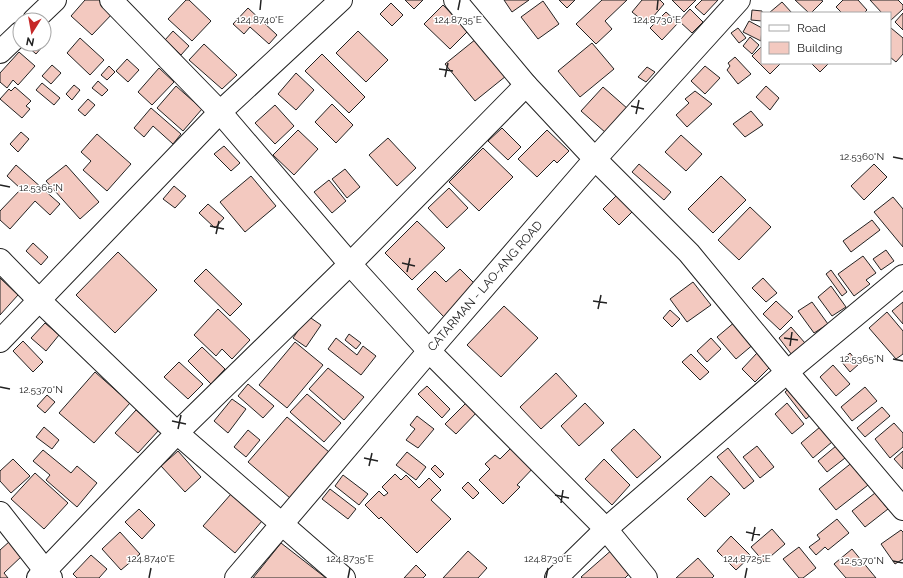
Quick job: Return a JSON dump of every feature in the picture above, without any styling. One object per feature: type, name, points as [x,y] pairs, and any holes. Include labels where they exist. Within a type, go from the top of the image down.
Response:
[{"type":"street","points":[[42,12],[55,0]]},
{"type":"street","points":[[110,0],[220,112],[350,264],[429,351],[606,529],[646,578]]},
{"type":"street","points":[[0,341],[220,112],[341,0]]},
{"type":"street","points":[[455,0],[526,85],[595,159],[689,252],[787,372],[903,509]]},
{"type":"street","name":"CATARMAN - LAO-ANG ROAD","points":[[236,578],[595,159],[739,0]]},
{"type":"street","points":[[0,52],[12,41]]},
{"type":"street","points":[[0,513],[45,576],[177,433],[350,264],[526,85]]},
{"type":"street","points":[[0,260],[39,300],[177,433],[344,578]]},
{"type":"street","points":[[556,578],[606,529],[787,372],[903,276]]},
{"type":"building","points":[[85,0],[101,0],[114,12],[92,35],[71,16]]},
{"type":"building","points":[[186,0],[189,0],[211,21],[192,41],[168,19]]},
{"type":"building","points":[[405,0],[423,0],[414,9]]},
{"type":"building","points":[[504,0],[529,0],[512,12]]},
{"type":"building","points":[[559,0],[575,0],[567,8]]},
{"type":"building","points":[[602,0],[627,0],[605,21],[612,29],[596,44],[576,24]]},
{"type":"building","points":[[642,0],[660,0],[664,4],[647,24],[632,12]]},
{"type":"building","points":[[672,0],[696,0],[684,12]]},
{"type":"building","points":[[702,0],[718,0],[704,15],[695,7]]},
{"type":"building","points":[[795,0],[823,1],[812,12],[808,12]]},
{"type":"building","points":[[843,0],[858,0],[867,10],[865,12],[841,12],[836,7]]},
{"type":"building","points":[[870,0],[898,0],[903,5],[903,9],[891,20],[891,12],[881,12]]},
{"type":"building","points":[[543,1],[559,24],[538,39],[521,17]]},
{"type":"building","points":[[782,2],[791,12],[770,12]]},
{"type":"building","points":[[391,3],[403,15],[392,26],[380,14]]},
{"type":"building","points":[[443,5],[468,31],[450,49],[424,24]]},
{"type":"building","points":[[248,8],[277,35],[269,44],[250,27],[244,34],[233,24]]},
{"type":"building","points":[[690,9],[703,22],[692,33],[679,21]]},
{"type":"building","points":[[752,10],[762,11],[761,21],[751,20]]},
{"type":"building","points":[[666,12],[678,23],[662,40],[650,28]]},
{"type":"building","points":[[903,13],[903,30],[895,22]]},
{"type":"building","points":[[749,21],[761,27],[761,41],[743,32]]},
{"type":"building","points":[[738,28],[746,38],[739,43],[731,33]]},
{"type":"building","points":[[891,28],[903,38],[903,54],[896,62],[891,58]]},
{"type":"building","points":[[173,31],[189,46],[181,55],[165,40]]},
{"type":"building","points":[[358,31],[388,60],[366,82],[336,53]]},
{"type":"building","points":[[750,37],[759,45],[752,54],[743,46]]},
{"type":"building","points":[[80,38],[104,60],[90,75],[67,53]]},
{"type":"building","points":[[476,39],[506,76],[475,101],[445,64]]},
{"type":"building","points":[[592,43],[614,69],[580,97],[558,71]]},
{"type":"building","points":[[204,44],[237,75],[222,89],[189,60]]},
{"type":"building","points":[[761,47],[761,64],[780,64],[770,74],[752,56]]},
{"type":"building","points":[[19,52],[35,66],[18,85],[13,80],[7,88],[0,82],[0,73]]},
{"type":"building","points":[[322,54],[365,97],[349,113],[305,71]]},
{"type":"building","points":[[735,57],[751,74],[738,84],[727,70],[730,66],[728,63]]},
{"type":"building","points":[[127,59],[139,70],[128,82],[116,71]]},
{"type":"building","points":[[812,64],[828,64],[820,72]]},
{"type":"building","points":[[52,65],[61,73],[51,84],[42,76]]},
{"type":"building","points":[[109,66],[115,72],[107,80],[101,75]]},
{"type":"building","points":[[705,66],[720,78],[705,94],[691,81]]},
{"type":"building","points":[[647,67],[655,72],[646,82],[638,77]]},
{"type":"building","points":[[159,68],[174,82],[152,105],[138,92]]},
{"type":"building","points":[[296,73],[314,90],[296,110],[278,94]]},
{"type":"building","points":[[98,81],[108,90],[102,96],[92,88]]},
{"type":"building","points":[[42,83],[60,98],[54,105],[36,90]]},
{"type":"building","points":[[74,85],[80,90],[72,100],[66,94]]},
{"type":"building","points":[[176,86],[202,109],[183,131],[157,108]]},
{"type":"building","points":[[766,86],[779,98],[770,110],[756,97]]},
{"type":"building","points":[[15,87],[31,101],[26,106],[30,109],[22,118],[0,99],[9,89],[11,91]]},
{"type":"building","points":[[603,87],[628,109],[606,133],[581,111]]},
{"type":"building","points":[[695,91],[712,104],[687,127],[676,115],[689,103],[685,99]]},
{"type":"building","points":[[88,99],[95,105],[85,116],[78,110]]},
{"type":"building","points":[[332,104],[353,125],[336,143],[315,122]]},
{"type":"building","points":[[275,105],[294,126],[275,144],[255,123]]},
{"type":"building","points":[[151,108],[181,134],[173,144],[153,126],[144,137],[134,128]]},
{"type":"building","points":[[751,111],[763,125],[745,137],[733,124]]},
{"type":"building","points":[[502,128],[521,147],[508,160],[488,141]]},
{"type":"building","points":[[298,130],[318,149],[294,175],[273,155]]},
{"type":"building","points":[[547,130],[569,151],[557,163],[554,160],[537,177],[518,159]]},
{"type":"building","points":[[21,132],[29,139],[18,152],[10,144]]},
{"type":"building","points":[[97,134],[131,164],[107,191],[83,170],[91,161],[81,152]]},
{"type":"building","points":[[681,135],[702,154],[686,171],[665,152]]},
{"type":"building","points":[[388,138],[416,168],[397,186],[369,155]]},
{"type":"building","points":[[224,146],[240,163],[231,171],[214,154]]},
{"type":"building","points":[[483,148],[513,177],[479,211],[449,182]]},
{"type":"building","points":[[639,164],[671,192],[664,200],[632,172]]},
{"type":"building","points":[[874,164],[887,177],[864,200],[851,186]]},
{"type":"building","points":[[16,165],[60,204],[50,215],[35,201],[10,229],[0,220],[0,211],[21,189],[7,176]]},
{"type":"building","points":[[66,165],[99,202],[80,219],[46,181]]},
{"type":"building","points":[[345,169],[360,187],[347,198],[332,179]]},
{"type":"building","points":[[251,176],[276,206],[245,232],[220,202]]},
{"type":"building","points":[[721,176],[746,200],[713,233],[688,209]]},
{"type":"building","points":[[329,180],[346,201],[332,213],[314,192]]},
{"type":"building","points":[[174,186],[186,196],[175,208],[163,199]]},
{"type":"building","points":[[449,188],[468,208],[447,228],[428,208]]},
{"type":"building","points":[[618,194],[634,210],[619,225],[603,209]]},
{"type":"building","points":[[893,197],[903,209],[903,247],[874,212]]},
{"type":"building","points":[[208,204],[224,218],[215,228],[199,213]]},
{"type":"building","points":[[750,207],[771,227],[739,260],[718,240]]},
{"type":"building","points":[[872,220],[880,230],[851,252],[843,241]]},
{"type":"building","points":[[417,221],[445,248],[412,280],[385,253]]},
{"type":"building","points":[[33,243],[48,257],[41,265],[26,251]]},
{"type":"building","points":[[886,250],[894,261],[881,270],[873,259]]},
{"type":"building","points":[[118,252],[157,290],[115,333],[76,295]]},
{"type":"building","points":[[863,256],[876,273],[866,280],[870,284],[854,296],[838,274]]},
{"type":"building","points":[[206,269],[242,304],[230,316],[194,281]]},
{"type":"building","points":[[460,269],[476,285],[444,317],[417,289],[435,271],[446,282]]},
{"type":"building","points":[[831,270],[847,292],[842,296],[826,274]]},
{"type":"building","points":[[0,278],[18,295],[0,315]]},
{"type":"building","points":[[763,278],[777,293],[766,302],[752,288]]},
{"type":"building","points":[[693,282],[711,305],[687,322],[670,299]]},
{"type":"building","points":[[831,286],[846,307],[832,316],[818,297]]},
{"type":"building","points":[[776,301],[793,317],[780,330],[763,314]]},
{"type":"building","points":[[812,302],[828,324],[814,333],[798,311]]},
{"type":"building","points":[[903,302],[903,324],[892,311]]},
{"type":"building","points":[[504,306],[538,338],[501,377],[467,345]]},
{"type":"building","points":[[218,309],[250,340],[232,359],[222,349],[216,356],[194,335]]},
{"type":"building","points":[[670,310],[680,319],[672,327],[663,318]]},
{"type":"building","points":[[887,312],[903,331],[903,354],[896,359],[869,328]]},
{"type":"building","points":[[308,316],[321,325],[306,347],[293,338]]},
{"type":"building","points":[[736,321],[755,343],[736,359],[717,337]]},
{"type":"building","points":[[45,323],[59,335],[46,351],[31,338]]},
{"type":"building","points":[[791,327],[805,343],[792,355],[779,338]]},
{"type":"building","points":[[349,334],[361,343],[356,349],[345,340]]},
{"type":"building","points":[[336,338],[357,355],[363,346],[376,356],[361,375],[328,349]]},
{"type":"building","points":[[711,338],[721,349],[707,362],[697,351]]},
{"type":"building","points":[[23,341],[43,362],[33,372],[13,351]]},
{"type":"building","points":[[295,342],[323,365],[287,408],[259,385]]},
{"type":"building","points":[[202,347],[225,369],[211,384],[188,361]]},
{"type":"building","points":[[757,353],[771,366],[755,382],[742,369]]},
{"type":"building","points":[[850,353],[859,364],[850,372],[841,361]]},
{"type":"building","points":[[691,354],[709,372],[700,380],[682,362]]},
{"type":"building","points":[[179,362],[203,384],[188,399],[164,377]]},
{"type":"building","points":[[833,365],[850,384],[836,396],[820,377]]},
{"type":"building","points":[[328,368],[364,397],[344,420],[309,389]]},
{"type":"building","points":[[95,372],[130,403],[94,443],[59,413]]},
{"type":"building","points":[[556,373],[577,396],[541,429],[520,407]]},
{"type":"building","points":[[248,384],[274,406],[263,418],[238,396]]},
{"type":"building","points":[[427,386],[450,409],[442,418],[418,394]]},
{"type":"building","points":[[792,386],[814,412],[806,419],[785,392]]},
{"type":"building","points":[[865,387],[877,401],[852,421],[841,407]]},
{"type":"building","points":[[307,394],[341,423],[324,442],[290,412]]},
{"type":"building","points":[[47,395],[55,402],[45,413],[37,406]]},
{"type":"building","points":[[232,399],[246,409],[228,433],[214,421]]},
{"type":"building","points":[[468,401],[478,411],[456,434],[445,424]]},
{"type":"building","points":[[585,403],[604,423],[579,446],[561,426]]},
{"type":"building","points":[[787,403],[804,424],[792,434],[775,414]]},
{"type":"building","points":[[882,407],[890,416],[865,437],[857,428]]},
{"type":"building","points":[[136,410],[159,430],[138,453],[115,433]]},
{"type":"building","points":[[417,416],[434,429],[418,448],[406,440],[415,429],[410,425]]},
{"type":"building","points":[[287,417],[329,452],[290,498],[248,462]]},
{"type":"building","points":[[894,423],[903,433],[903,447],[890,458],[875,439]]},
{"type":"building","points":[[44,427],[59,440],[52,449],[36,437]]},
{"type":"building","points":[[820,427],[832,442],[813,458],[801,443]]},
{"type":"building","points":[[634,429],[661,457],[637,478],[611,450]]},
{"type":"building","points":[[248,430],[260,440],[246,457],[234,447]]},
{"type":"building","points":[[515,444],[536,465],[517,485],[520,487],[503,504],[479,480],[490,469],[485,464],[495,455],[500,459]]},
{"type":"building","points":[[757,446],[774,467],[760,478],[743,457]]},
{"type":"building","points":[[836,446],[845,458],[827,472],[818,461]]},
{"type":"building","points":[[728,448],[754,481],[744,489],[717,457]]},
{"type":"building","points":[[43,450],[71,473],[77,466],[97,483],[77,507],[46,480],[50,475],[33,461]]},
{"type":"building","points":[[178,451],[201,477],[185,492],[161,466]]},
{"type":"building","points":[[903,451],[903,469],[894,459]]},
{"type":"building","points":[[407,452],[426,467],[416,480],[396,465]]},
{"type":"building","points":[[13,459],[30,476],[11,493],[0,481],[0,471]]},
{"type":"building","points":[[604,459],[630,485],[612,505],[585,479]]},
{"type":"building","points":[[854,461],[872,482],[836,510],[819,489]]},
{"type":"building","points":[[435,465],[444,474],[440,478],[431,469]]},
{"type":"building","points":[[35,473],[68,503],[44,529],[11,499]]},
{"type":"building","points":[[395,474],[401,480],[406,475],[419,488],[429,478],[441,490],[431,500],[451,519],[417,553],[381,517],[379,519],[365,505],[379,491],[384,496],[388,493],[382,487]]},
{"type":"building","points":[[343,475],[368,494],[359,505],[335,486]]},
{"type":"building","points":[[711,476],[730,494],[705,517],[687,499]]},
{"type":"building","points":[[468,482],[479,493],[473,499],[462,488]]},
{"type":"building","points":[[330,489],[356,509],[348,519],[322,499]]},
{"type":"building","points":[[875,493],[888,509],[865,527],[852,511]]},
{"type":"building","points":[[231,494],[262,521],[235,553],[203,526]]},
{"type":"building","points":[[139,509],[155,525],[142,539],[125,522]]},
{"type":"building","points":[[837,519],[849,533],[828,550],[825,547],[816,555],[809,547],[820,539],[817,535]]},
{"type":"building","points":[[772,529],[785,544],[764,562],[751,547]]},
{"type":"building","points":[[901,530],[903,532],[903,559],[895,564],[881,544]]},
{"type":"building","points":[[120,532],[140,554],[121,570],[102,549]]},
{"type":"building","points":[[731,536],[751,556],[736,570],[717,551]]},
{"type":"building","points":[[10,541],[23,555],[4,573],[8,578],[0,578],[0,550]]},
{"type":"building","points":[[281,543],[326,578],[253,578]]},
{"type":"building","points":[[799,547],[816,568],[803,578],[799,578],[783,559]]},
{"type":"building","points":[[614,548],[633,570],[625,578],[581,577]]},
{"type":"building","points":[[852,549],[876,578],[846,578],[834,564]]},
{"type":"building","points":[[468,551],[487,568],[478,578],[443,578]]},
{"type":"building","points":[[91,555],[107,569],[99,578],[77,578],[73,574]]},
{"type":"building","points":[[698,558],[714,576],[712,578],[676,578]]},
{"type":"building","points":[[416,565],[426,575],[423,578],[404,578]]}]
